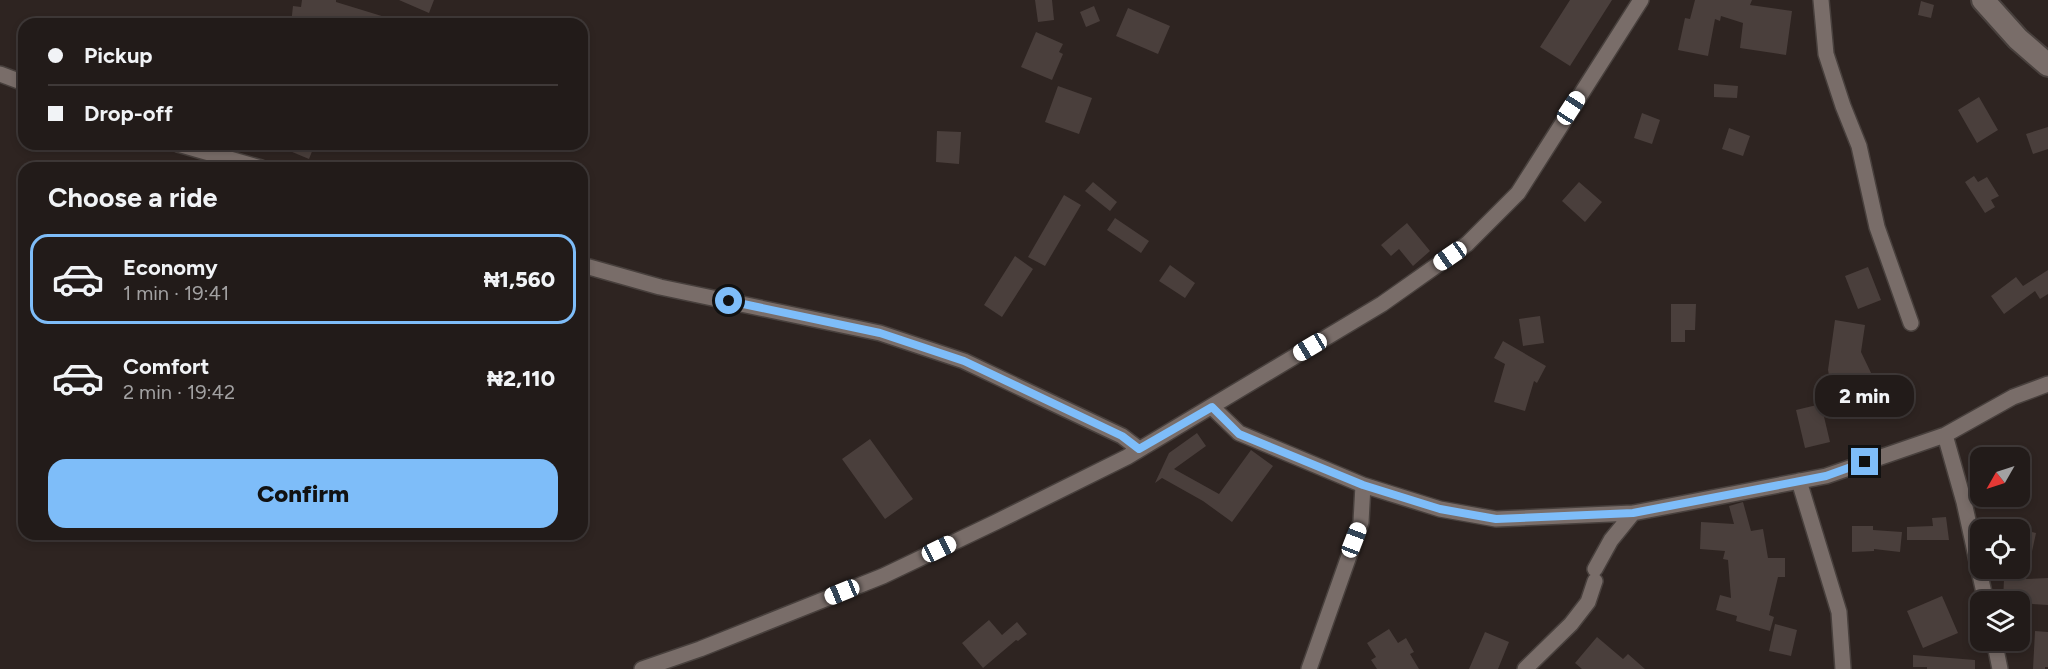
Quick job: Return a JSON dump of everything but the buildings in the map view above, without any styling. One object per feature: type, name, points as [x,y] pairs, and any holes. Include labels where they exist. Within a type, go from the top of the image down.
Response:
[{"type":"street","points":[[642,669],[700,649],[883,576],[1139,449],[1382,304],[1467,244],[1518,193],[1641,0]]},
{"type":"street","points":[[1821,0],[1826,54],[1859,146],[1877,227],[1911,323]]},
{"type":"street","points":[[1983,0],[2018,39],[2048,65]]},
{"type":"street","points":[[0,74],[18,81]]},
{"type":"street","points":[[199,150],[240,162]]},
{"type":"street","points":[[588,267],[660,287],[891,336],[964,361],[1122,436],[1139,449]]},
{"type":"street","points":[[1212,407],[1239,434],[1363,485],[1440,509],[1496,519],[1633,513],[1826,476],[1945,435],[2013,397],[2048,384]]},
{"type":"street","points":[[1945,435],[1964,502],[1984,591]]},
{"type":"street","points":[[1799,481],[1839,612],[1843,669]]},
{"type":"street","points":[[1309,669],[1361,522],[1363,485]]},
{"type":"street","points":[[1525,669],[1583,610],[1588,602],[1595,575],[1611,540],[1633,513]]},
{"type":"street","points":[[1996,651],[2000,669]]},
{"type":"route","points":[[729,301],[880,333],[964,361],[1122,436],[1139,449],[1212,407],[1239,434],[1363,485],[1440,509],[1496,519],[1633,513],[1826,476],[1865,462]]}]
